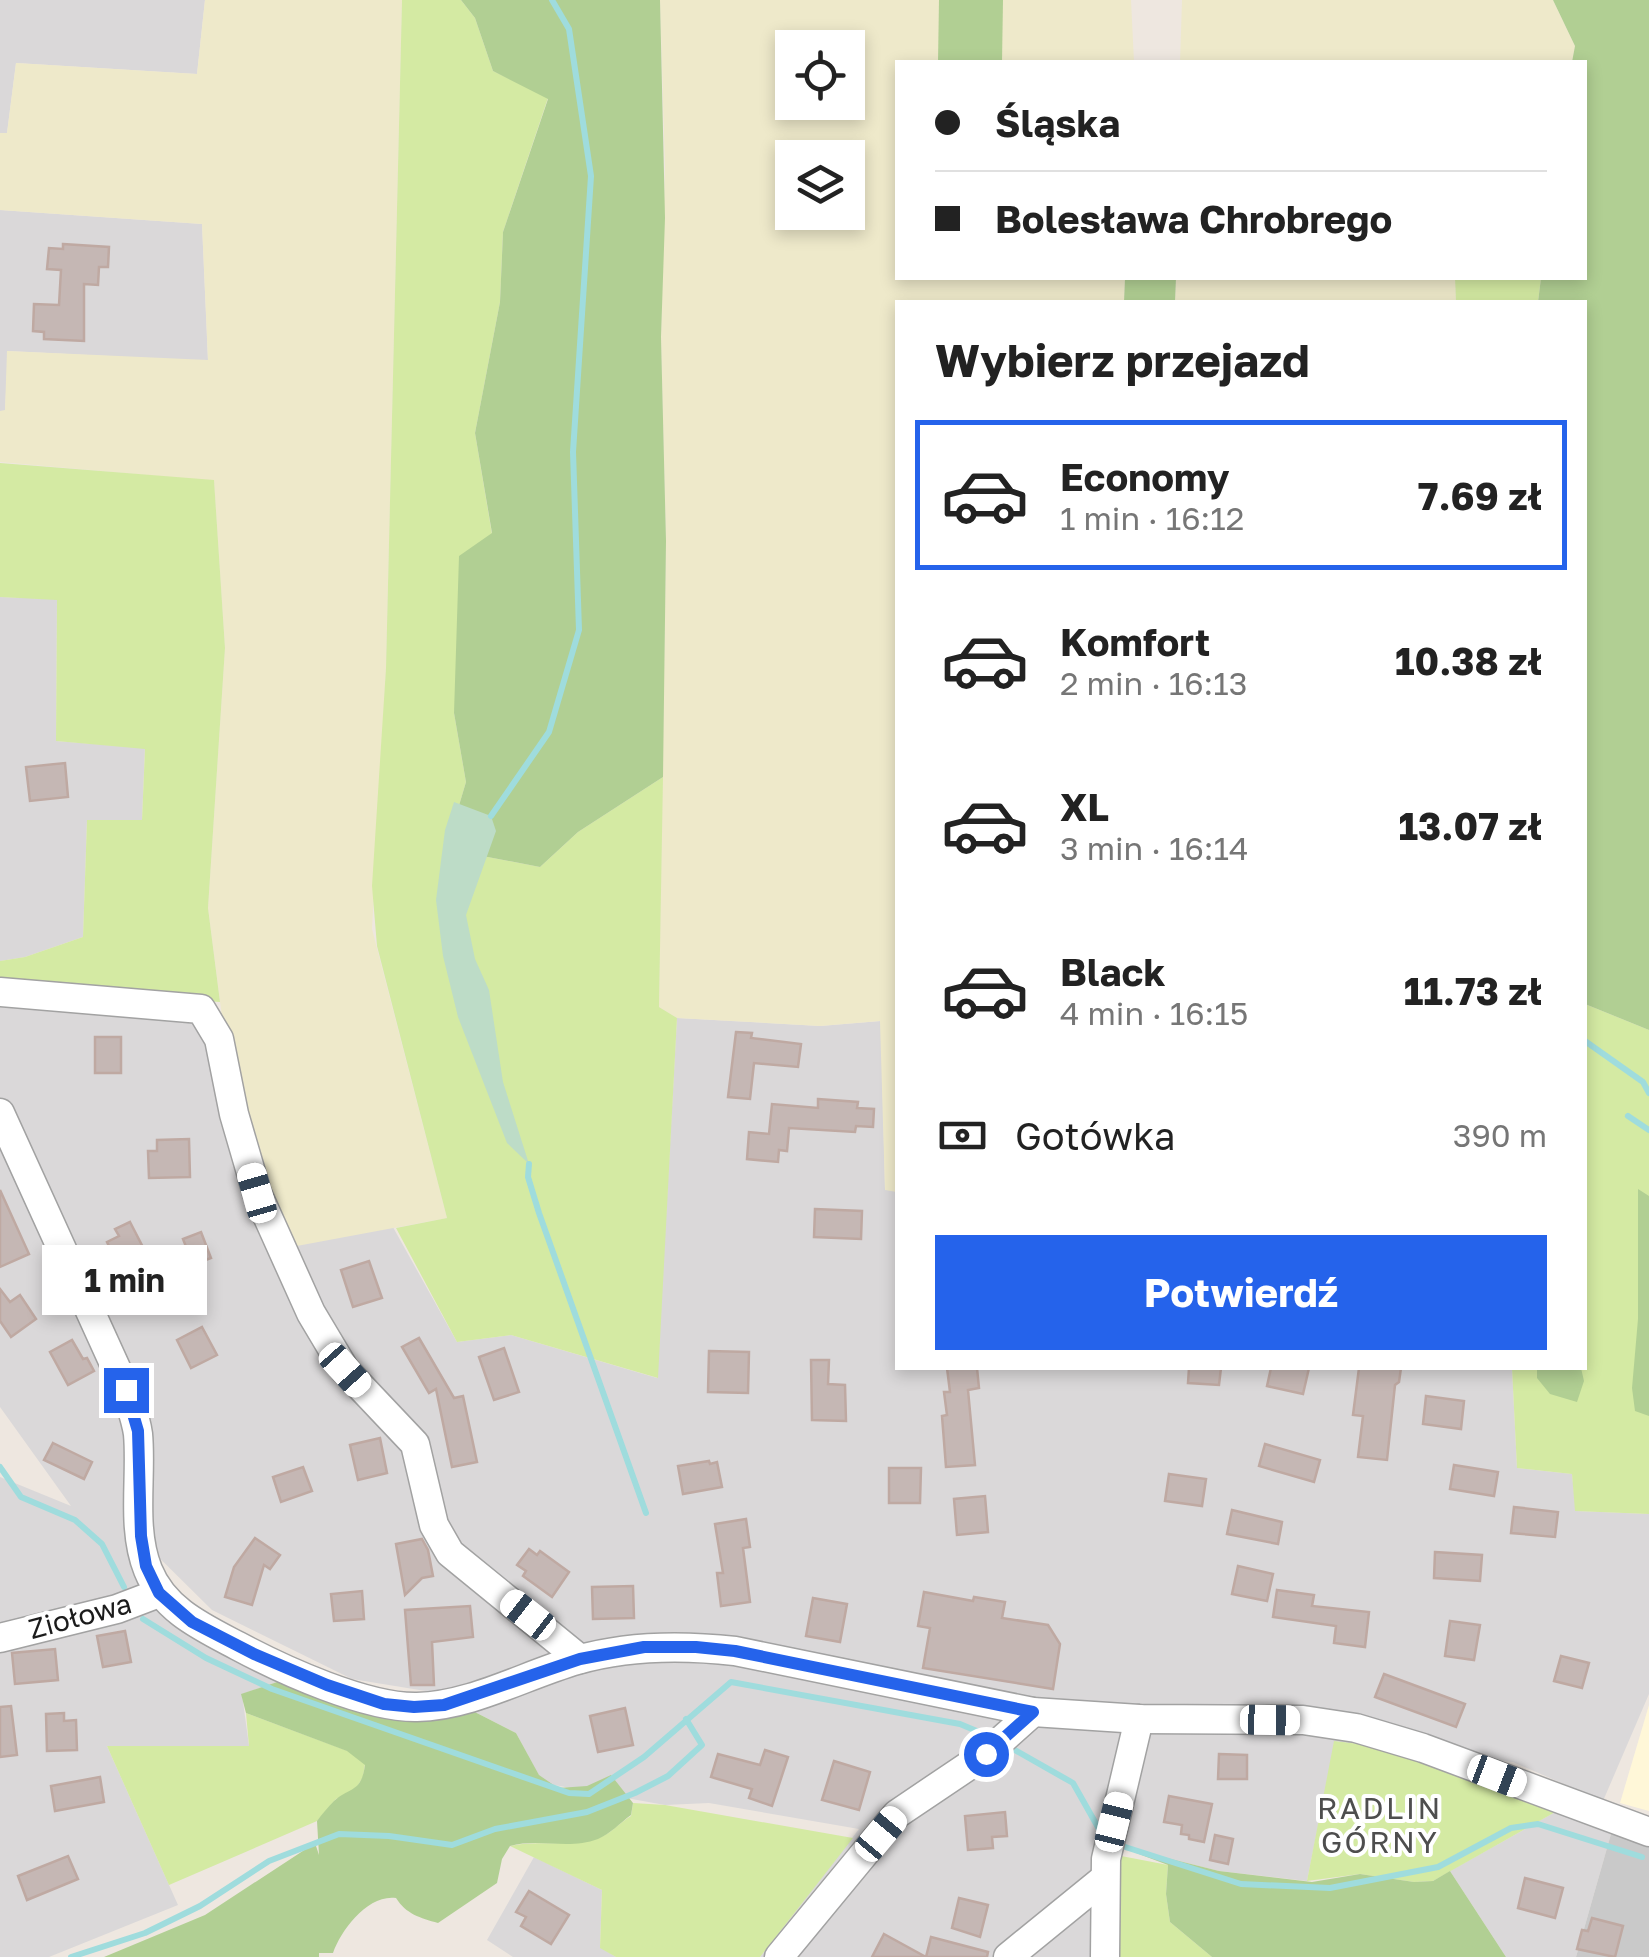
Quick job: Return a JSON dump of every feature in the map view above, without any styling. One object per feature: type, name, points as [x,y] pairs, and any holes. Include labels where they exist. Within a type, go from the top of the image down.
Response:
[{"type":"street","points":[[0,992],[201,1008],[218,1040],[257,1193],[310,1313],[345,1370],[415,1444],[434,1525],[450,1553],[580,1659]]},
{"type":"street","points":[[0,1113],[126,1390],[138,1431],[141,1536],[146,1566],[159,1593],[192,1622],[254,1654],[384,1704],[414,1707],[444,1705],[580,1659],[644,1647],[735,1651],[1033,1712],[1304,1720],[1356,1728],[1423,1748],[1649,1832]]},
{"type":"street","name":"Ziołowa","points":[[0,1638],[116,1609],[159,1593]]},
{"type":"street","points":[[779,1957],[897,1814],[986,1754],[1033,1712]]},
{"type":"street","points":[[1105,1957],[1106,1869],[1139,1718]]},
{"type":"street","points":[[1008,1957],[1106,1869]]},
{"type":"shaded area","points":[[0,0],[205,0],[197,74],[16,63],[7,133],[0,133]]},
{"type":"shaded area","points":[[205,0],[402,0],[386,668],[372,929],[447,1218],[286,1248],[225,1040],[208,908],[225,648],[214,481],[0,462],[0,411],[5,410],[7,351],[208,360],[202,224],[0,210],[0,133],[7,133],[16,63],[197,74]]},
{"type":"shaded area","points":[[660,0],[1131,0],[1134,60],[895,60],[895,280],[1125,280],[1124,300],[895,300],[895,1192],[885,1190],[880,1021],[820,1026],[677,1018],[659,1007],[666,541],[661,337],[665,166]]},
{"type":"shaded area","points":[[1182,0],[1553,0],[1575,46],[1572,60],[1180,60]]},
{"type":"shaded area","points":[[0,210],[202,224],[208,361],[8,351],[5,411],[0,411]]},
{"type":"shaded area","points":[[1176,280],[1455,280],[1456,300],[1175,300]]},
{"type":"shaded area","points":[[0,597],[57,599],[56,741],[145,748],[142,820],[87,820],[83,937],[25,957],[0,961]]},
{"type":"shaded area","points":[[0,998],[195,1001],[237,1020],[389,1220],[457,1342],[511,1335],[657,1378],[677,1018],[820,1026],[881,1021],[885,1189],[895,1191],[895,1370],[1512,1370],[1517,1468],[1572,1474],[1576,1511],[1649,1514],[1649,1694],[1603,1801],[1513,1762],[1335,1742],[1307,1881],[1219,1871],[1115,1845],[1099,1957],[760,1957],[859,1829],[709,1803],[665,1805],[543,1783],[516,1733],[438,1693],[352,1679],[212,1610],[124,1523],[161,1613],[283,1680],[242,1694],[249,1746],[107,1746],[178,1905],[49,1957],[0,1957],[0,1477],[71,1506],[0,1407]]},
{"type":"shaded area","points":[[1649,1705],[1649,1811],[1620,1803]]},
{"type":"shaded area","points":[[1557,1811],[1611,1834],[1576,1957],[1506,1957],[1450,1871]]},
{"type":"shaded area","points":[[1611,1834],[1649,1845],[1649,1957],[1576,1957]]},
{"type":"shaded area","points":[[534,1857],[602,1890],[600,1947],[616,1957],[513,1957],[487,1940]]},
{"type":"green space","points":[[402,0],[461,0],[475,18],[493,71],[548,98],[503,232],[500,302],[475,433],[492,534],[454,713],[466,782],[446,849],[540,867],[578,832],[663,777],[659,1007],[677,1018],[658,1378],[511,1335],[457,1342],[396,1228],[447,1218],[377,946],[372,886],[386,668]]},
{"type":"green space","points":[[461,0],[660,0],[665,218],[661,337],[666,541],[663,777],[578,832],[540,867],[446,849],[466,782],[454,713],[459,556],[492,533],[475,433],[500,302],[503,232],[548,99],[493,71],[475,18]]},
{"type":"green space","points":[[939,0],[1003,0],[1002,60],[938,60]]},
{"type":"green space","points":[[1553,0],[1649,0],[1649,1030],[1587,1005],[1587,300],[1538,300],[1541,280],[1587,280],[1587,60],[1572,60],[1575,46]]},
{"type":"green space","points":[[1125,280],[1176,280],[1175,300],[1124,300]]},
{"type":"green space","points":[[1455,280],[1541,280],[1538,300],[1456,300]]},
{"type":"green space","points":[[0,463],[214,480],[225,648],[208,908],[220,1002],[0,987],[0,961],[25,957],[83,937],[87,820],[142,820],[145,749],[56,741],[57,600],[0,597]]},
{"type":"green space","points":[[454,802],[491,816],[496,831],[466,915],[475,959],[489,990],[503,1082],[529,1164],[507,1143],[458,1017],[443,956],[436,900],[445,830]]},
{"type":"green space","points":[[1587,1005],[1649,1030],[1649,1514],[1575,1511],[1572,1474],[1517,1468],[1512,1370],[1587,1370]]},
{"type":"green space","points":[[1638,1189],[1649,1196],[1649,1416],[1635,1411],[1632,1388],[1638,1319]]},
{"type":"green space","points":[[1537,1370],[1581,1370],[1584,1381],[1577,1402],[1550,1394],[1537,1378]]},
{"type":"green space","points":[[283,1680],[467,1708],[516,1733],[539,1775],[558,1788],[587,1786],[611,1775],[633,1803],[631,1815],[607,1834],[587,1842],[510,1846],[502,1859],[497,1883],[438,1923],[409,1912],[396,1898],[375,1902],[349,1924],[333,1953],[319,1953],[319,1957],[104,1957],[205,1915],[315,1843],[319,1855],[317,1821],[334,1801],[358,1785],[365,1765],[347,1751],[246,1713],[241,1694]]},
{"type":"green space","points":[[246,1713],[348,1751],[365,1764],[363,1777],[355,1790],[336,1799],[317,1821],[169,1885],[107,1746],[249,1746]]},
{"type":"green space","points":[[1334,1741],[1410,1750],[1557,1811],[1433,1881],[1360,1874],[1307,1881]]},
{"type":"green space","points":[[633,1803],[665,1805],[853,1838],[760,1957],[616,1957],[600,1948],[602,1890],[510,1846],[595,1839],[631,1816]]},
{"type":"green space","points":[[1115,1845],[1219,1871],[1312,1882],[1360,1874],[1433,1881],[1450,1871],[1506,1957],[1212,1957],[1170,1922],[1166,1894],[1168,1865]]},
{"type":"green space","points":[[1116,1855],[1168,1865],[1166,1894],[1170,1922],[1212,1957],[1120,1957]]},
{"type":"building","points":[[63,244],[109,247],[108,267],[99,267],[98,285],[84,284],[84,341],[44,339],[44,332],[33,331],[34,304],[59,305],[61,270],[47,269],[49,248],[63,249]]},
{"type":"building","points":[[65,763],[68,797],[30,801],[26,767]]},
{"type":"building","points":[[736,1032],[752,1033],[751,1038],[801,1044],[798,1067],[754,1063],[750,1099],[728,1097]]},
{"type":"building","points":[[95,1037],[121,1037],[121,1073],[95,1073]]},
{"type":"building","points":[[818,1099],[858,1102],[857,1108],[874,1109],[873,1127],[856,1126],[855,1132],[789,1128],[787,1151],[779,1150],[778,1162],[747,1159],[749,1132],[769,1134],[772,1104],[818,1108]]},
{"type":"building","points":[[189,1139],[190,1177],[149,1178],[148,1151],[157,1151],[157,1140]]},
{"type":"building","points":[[0,1190],[29,1254],[0,1267]]},
{"type":"building","points":[[815,1209],[862,1211],[861,1239],[814,1237]]},
{"type":"building","points":[[130,1222],[148,1257],[121,1271],[107,1242],[119,1236],[115,1229]]},
{"type":"building","points":[[201,1232],[211,1258],[193,1265],[183,1239]]},
{"type":"building","points":[[369,1261],[382,1298],[353,1307],[341,1270]]},
{"type":"building","points":[[0,1289],[10,1302],[20,1295],[36,1319],[11,1337],[0,1321]]},
{"type":"building","points":[[202,1327],[217,1355],[191,1368],[177,1340]]},
{"type":"building","points":[[419,1338],[454,1398],[463,1396],[477,1462],[452,1467],[436,1389],[429,1393],[402,1347]]},
{"type":"building","points":[[72,1340],[94,1371],[68,1385],[50,1352]]},
{"type":"building","points":[[504,1348],[519,1392],[494,1400],[479,1357]]},
{"type":"building","points":[[709,1351],[749,1352],[748,1393],[708,1392]]},
{"type":"building","points":[[811,1360],[829,1360],[828,1384],[845,1385],[846,1421],[812,1420]]},
{"type":"building","points":[[947,1370],[977,1370],[979,1388],[968,1390],[975,1465],[946,1467],[942,1416],[947,1415],[944,1392],[950,1392]]},
{"type":"building","points":[[1189,1370],[1221,1370],[1219,1385],[1188,1383]]},
{"type":"building","points":[[1271,1370],[1309,1370],[1303,1394],[1267,1386]]},
{"type":"building","points":[[1359,1370],[1401,1370],[1395,1385],[1387,1460],[1358,1457],[1363,1416],[1353,1415]]},
{"type":"building","points":[[1426,1396],[1464,1401],[1461,1429],[1423,1424]]},
{"type":"building","points":[[380,1438],[387,1473],[358,1480],[350,1445]]},
{"type":"building","points":[[53,1443],[92,1462],[84,1479],[44,1460]]},
{"type":"building","points":[[1265,1444],[1320,1460],[1314,1482],[1259,1466]]},
{"type":"building","points":[[717,1462],[722,1487],[683,1494],[678,1466]]},
{"type":"building","points":[[1454,1465],[1498,1472],[1494,1496],[1450,1489]]},
{"type":"building","points":[[303,1467],[312,1491],[281,1502],[273,1477]]},
{"type":"building","points":[[889,1468],[921,1468],[920,1503],[889,1503]]},
{"type":"building","points":[[1169,1474],[1206,1479],[1202,1506],[1165,1501]]},
{"type":"building","points":[[985,1496],[988,1532],[957,1535],[954,1499]]},
{"type":"building","points":[[1514,1507],[1558,1512],[1555,1537],[1511,1533]]},
{"type":"building","points":[[1232,1510],[1282,1522],[1278,1544],[1227,1534]]},
{"type":"building","points":[[746,1519],[750,1547],[743,1548],[750,1602],[721,1606],[717,1573],[723,1573],[715,1524]]},
{"type":"building","points":[[255,1538],[280,1555],[270,1569],[264,1565],[252,1605],[225,1597],[234,1567]]},
{"type":"building","points":[[422,1539],[433,1576],[422,1578],[405,1595],[396,1544]]},
{"type":"building","points":[[529,1549],[537,1555],[540,1551],[569,1572],[552,1597],[523,1576],[526,1571],[517,1565]]},
{"type":"building","points":[[1435,1552],[1482,1555],[1480,1581],[1434,1578]]},
{"type":"building","points":[[1238,1566],[1273,1574],[1267,1601],[1232,1594]]},
{"type":"building","points":[[633,1586],[634,1618],[593,1619],[592,1587]]},
{"type":"building","points":[[1277,1590],[1314,1595],[1312,1606],[1369,1612],[1365,1647],[1334,1643],[1336,1626],[1273,1617]]},
{"type":"building","points":[[362,1591],[364,1619],[334,1621],[331,1594]]},
{"type":"building","points":[[924,1592],[1005,1602],[1002,1618],[1048,1625],[1060,1644],[1053,1689],[923,1668],[930,1628],[918,1626]]},
{"type":"building","points":[[813,1598],[847,1604],[840,1642],[806,1636]]},
{"type":"building","points":[[470,1606],[473,1637],[432,1642],[434,1685],[411,1685],[405,1610]]},
{"type":"building","points":[[1450,1621],[1480,1625],[1474,1660],[1445,1656]]},
{"type":"building","points":[[125,1631],[131,1662],[103,1667],[97,1636]]},
{"type":"building","points":[[55,1649],[58,1680],[15,1684],[12,1653]]},
{"type":"building","points":[[1561,1656],[1589,1663],[1582,1688],[1554,1681]]},
{"type":"building","points":[[1384,1674],[1465,1704],[1456,1727],[1375,1697]]},
{"type":"building","points":[[11,1706],[17,1755],[0,1757],[0,1707]]},
{"type":"building","points":[[625,1708],[633,1745],[598,1752],[590,1716]]},
{"type":"building","points":[[64,1713],[64,1721],[76,1720],[77,1750],[47,1751],[46,1714]]},
{"type":"building","points":[[765,1750],[788,1757],[772,1806],[749,1798],[752,1789],[711,1777],[718,1754],[760,1765]]},
{"type":"building","points":[[1219,1754],[1247,1755],[1247,1779],[1218,1779]]},
{"type":"building","points":[[834,1761],[870,1772],[859,1810],[822,1800]]},
{"type":"building","points":[[100,1777],[104,1802],[55,1811],[51,1786]]},
{"type":"building","points":[[1169,1796],[1212,1804],[1204,1842],[1181,1834],[1182,1825],[1164,1822]]},
{"type":"building","points":[[1005,1812],[1007,1836],[992,1837],[993,1848],[968,1850],[965,1816]]},
{"type":"building","points":[[1215,1835],[1233,1839],[1228,1864],[1210,1860]]},
{"type":"building","points":[[68,1856],[78,1879],[27,1900],[18,1876]]},
{"type":"building","points":[[1525,1878],[1563,1888],[1555,1918],[1518,1908]]},
{"type":"building","points":[[529,1891],[569,1915],[551,1944],[521,1926],[526,1917],[516,1912]]},
{"type":"building","points":[[959,1898],[988,1905],[980,1937],[952,1928]]},
{"type":"building","points":[[1592,1918],[1623,1926],[1615,1957],[1577,1949],[1582,1930],[1588,1931]]},
{"type":"building","points":[[884,1934],[926,1957],[872,1957]]},
{"type":"building","points":[[931,1937],[988,1952],[987,1957],[926,1957]]},
{"type":"waterway","points":[[491,816],[549,732],[579,630],[573,452],[591,176],[569,29],[552,0]]},
{"type":"waterway","points":[[1587,1042],[1643,1082],[1649,1093]]},
{"type":"waterway","points":[[1628,1116],[1649,1130]]},
{"type":"waterway","points":[[529,1164],[528,1177],[539,1213],[646,1513]]},
{"type":"waterway","points":[[0,1467],[21,1497],[75,1520],[102,1544],[124,1587]]},
{"type":"waterway","points":[[143,1619],[206,1658],[272,1689],[569,1793],[589,1794],[644,1757],[731,1682],[960,1724],[991,1737]]},
{"type":"waterway","points":[[71,1957],[145,1933],[200,1906],[269,1861],[339,1834],[452,1845],[495,1829],[587,1812],[668,1776],[702,1745],[686,1719]]},
{"type":"waterway","points":[[1006,1745],[1073,1783],[1105,1834]]},
{"type":"waterway","points":[[1119,1845],[1241,1884],[1330,1888],[1438,1867],[1511,1828],[1538,1824],[1642,1857]]},
{"type":"district","name":"RADLIN GÓRNY","points":[[1380,1826]]},
{"type":"route","points":[[126,1390],[138,1431],[141,1536],[146,1566],[159,1593],[192,1622],[327,1685],[384,1704],[444,1705],[580,1659],[644,1647],[735,1651],[1033,1712],[986,1754]]}]
